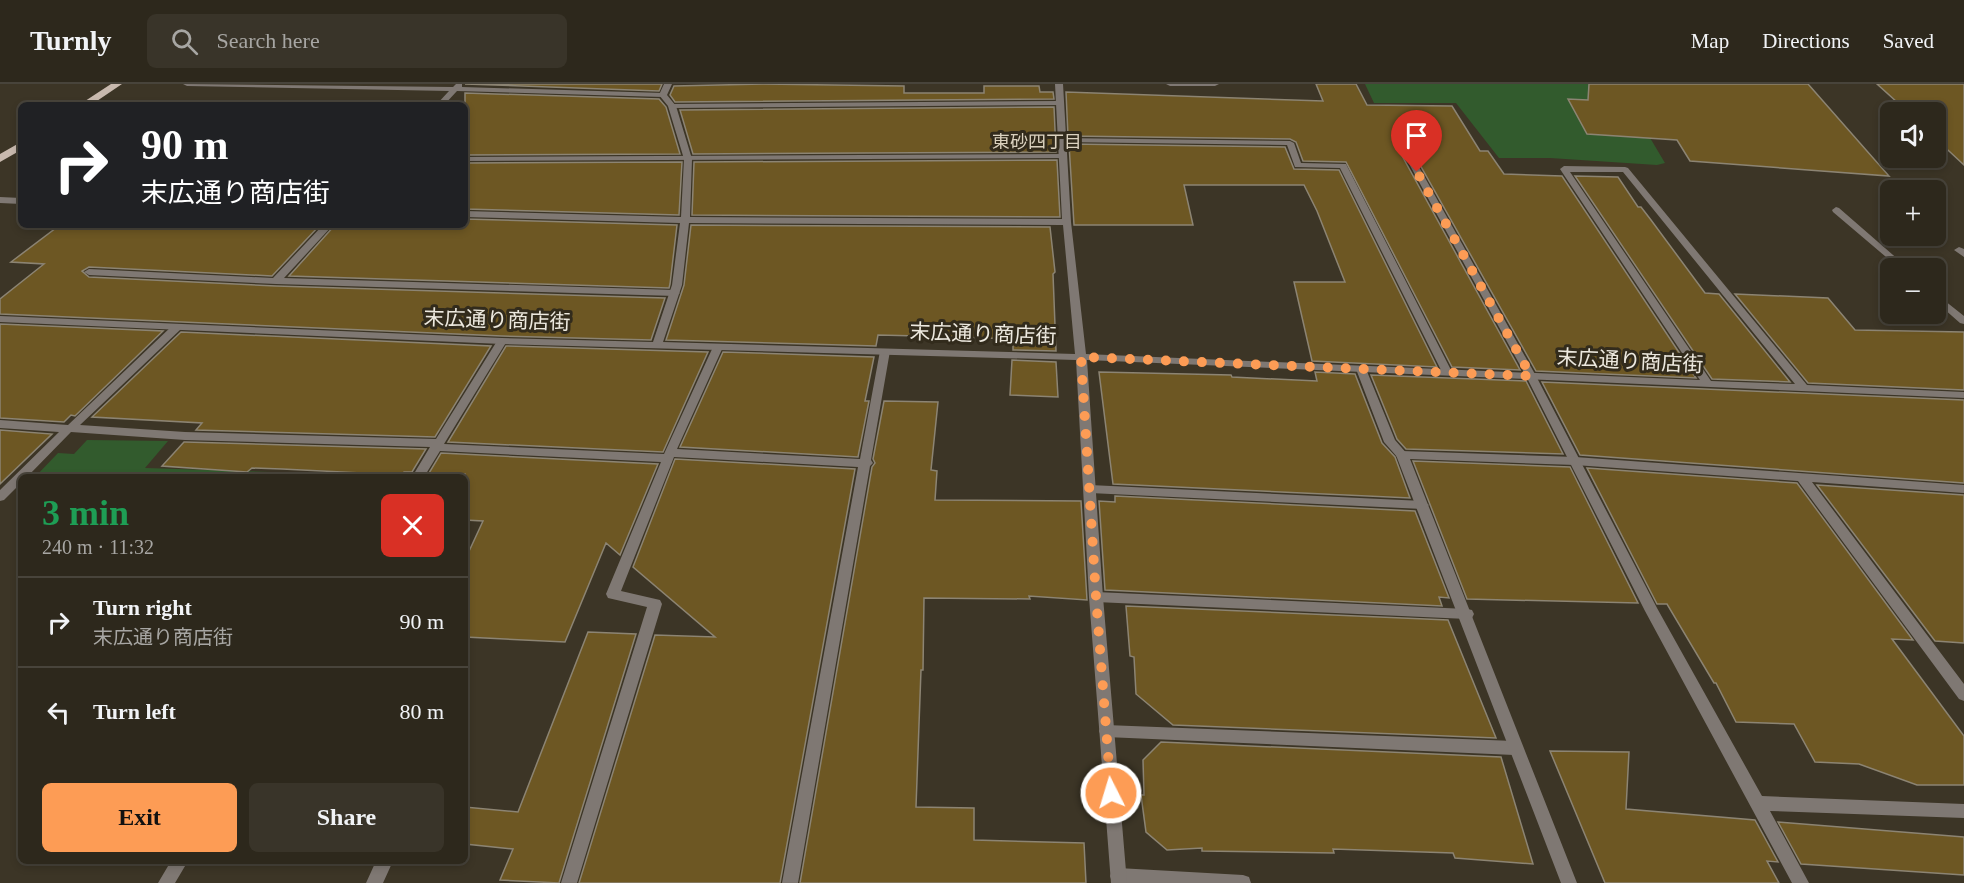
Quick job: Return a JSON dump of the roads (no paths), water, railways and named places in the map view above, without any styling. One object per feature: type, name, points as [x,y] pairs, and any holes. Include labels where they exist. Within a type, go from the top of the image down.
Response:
[{"type":"main road","points":[[89,102],[117,84]]},
{"type":"main road","points":[[0,159],[18,147]]},
{"type":"street","points":[[187,84],[458,86],[663,95],[672,106],[688,159],[685,220],[675,292],[657,345]]},
{"type":"street","points":[[663,95],[668,84]]},
{"type":"street","points":[[1059,84],[1067,222],[1081,357],[1096,597],[1118,879],[1243,883]]},
{"type":"street","points":[[1170,84],[1215,84]]},
{"type":"street","points":[[443,102],[458,86]]},
{"type":"street","points":[[672,106],[1060,103]]},
{"type":"street","points":[[1062,140],[1290,143],[1298,165],[1343,166],[1448,372]]},
{"type":"street","points":[[1406,151],[1531,376],[1652,611],[1801,883]]},
{"type":"street","points":[[468,159],[1063,156]]},
{"type":"street","points":[[1707,384],[1564,169],[1625,170],[1804,388]]},
{"type":"street","points":[[0,201],[18,201]]},
{"type":"street","points":[[1836,210],[1892,258]]},
{"type":"street","points":[[468,214],[685,220],[1067,222]]},
{"type":"street","points":[[276,281],[325,228]]},
{"type":"street","points":[[88,272],[276,281],[675,292]]},
{"type":"street","points":[[1946,305],[1964,321]]},
{"type":"street","name":"末広通り商店街","points":[[0,319],[502,341],[1081,357],[1964,395]]},
{"type":"street","points":[[23,474],[177,327]]},
{"type":"street","points":[[420,474],[502,341]]},
{"type":"street","points":[[569,883],[655,604],[613,594],[669,456],[718,347]]},
{"type":"street","points":[[790,883],[867,463],[885,351]]},
{"type":"street","points":[[1361,369],[1390,442],[1402,455],[1423,505],[1467,614],[1514,748],[1569,883]]},
{"type":"street","points":[[0,424],[185,436],[867,463]]},
{"type":"street","points":[[1402,455],[1575,461],[1964,489]]},
{"type":"street","points":[[1801,476],[1964,695]]},
{"type":"street","points":[[0,497],[18,479]]},
{"type":"street","points":[[1090,489],[1423,505]]},
{"type":"street","points":[[1096,597],[1467,614]]},
{"type":"street","points":[[1106,731],[1514,748]]},
{"type":"street","points":[[1757,803],[1964,811]]},
{"type":"street","points":[[166,883],[178,864]]},
{"type":"street","points":[[374,883],[384,864]]},
{"type":"district","name":"東砂四丁目","points":[[1037,142]]}]
